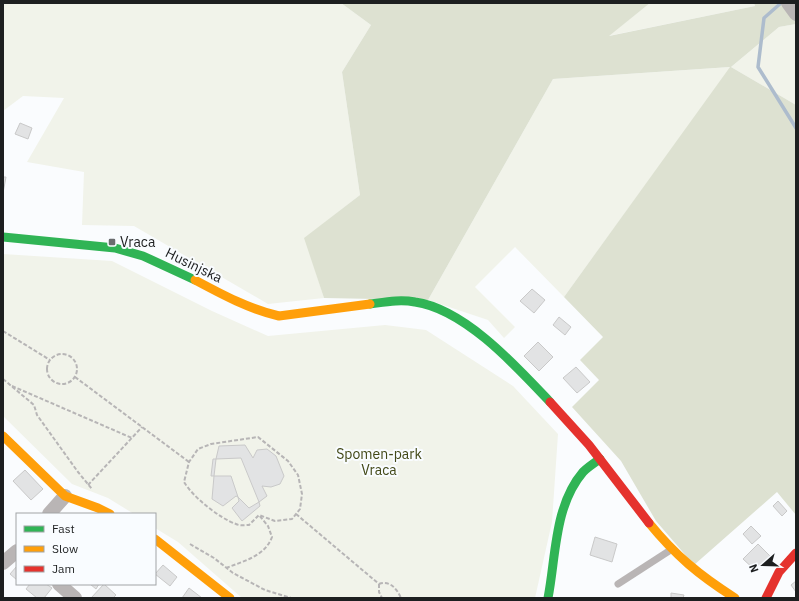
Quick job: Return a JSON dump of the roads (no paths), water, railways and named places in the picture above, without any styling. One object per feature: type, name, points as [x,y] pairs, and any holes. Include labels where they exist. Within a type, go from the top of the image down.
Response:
[{"type":"main road","name":"Husinjska","points":[[3,237],[48,242],[95,244],[118,248],[177,271],[249,308],[275,315],[285,315],[399,300],[417,301],[432,305],[449,313],[479,333],[524,375],[562,414],[600,459],[671,549],[702,577],[735,598]]},
{"type":"main road","points":[[3,436],[65,496],[108,513]]},
{"type":"main road","points":[[548,596],[559,526],[567,500],[575,483],[583,472],[600,459]]},
{"type":"main road","points":[[156,540],[230,598]]},
{"type":"main road","points":[[766,598],[779,572],[796,553]]},
{"type":"street","points":[[50,513],[65,496]]},
{"type":"street","points":[[3,563],[16,552]]},
{"type":"street","points":[[60,585],[75,598]]},
{"type":"lane","points":[[618,584],[671,549]]},
{"type":"lane","points":[[548,596],[558,598]]},
{"type":"waterway","points":[[781,3],[764,18],[758,67],[796,128]]},
{"type":"place","name":"Vraca","points":[[112,242]]},
{"type":"park label","name":"Spomen-park Vraca","points":[[379,462]]}]
